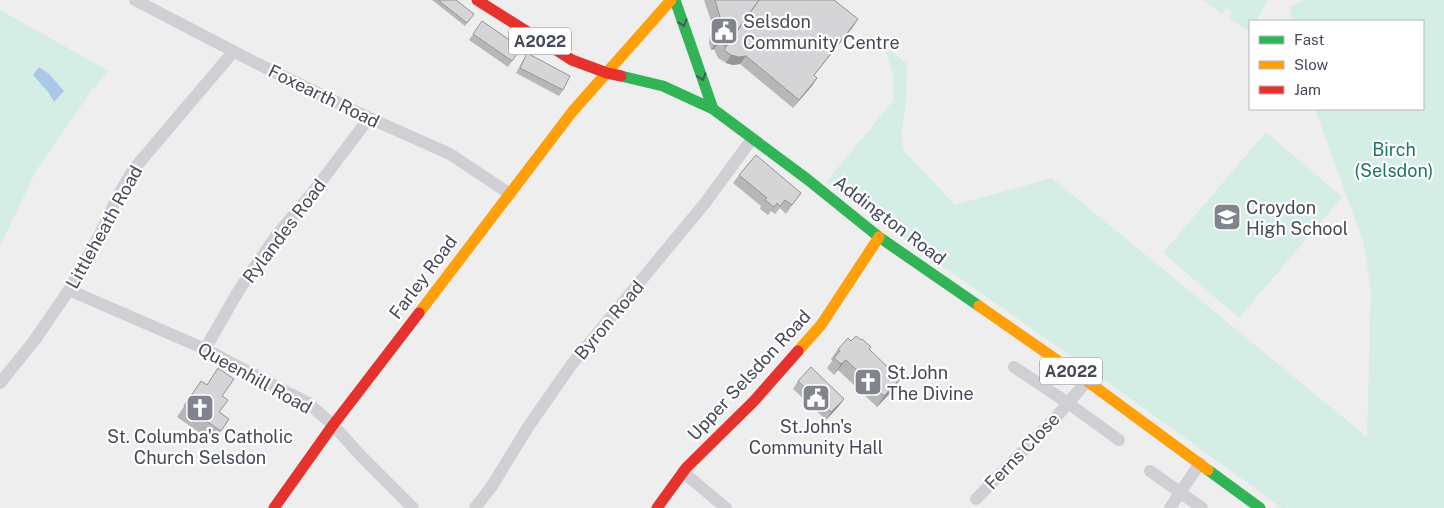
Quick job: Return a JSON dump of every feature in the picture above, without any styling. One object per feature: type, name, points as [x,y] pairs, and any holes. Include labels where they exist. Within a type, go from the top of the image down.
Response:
[{"type":"main road","name":"Addington Road","points":[[477,0],[572,60],[607,73],[663,86],[713,109],[807,179],[879,237],[1087,381],[1260,508]]},
{"type":"main road","name":"Farley Road","points":[[274,508],[333,425],[572,112],[671,0]]},
{"type":"main road","points":[[675,0],[713,109]]},
{"type":"main road","name":"Upper Selsdon Road","points":[[657,508],[683,472],[754,401],[821,325],[879,237]]},
{"type":"street","name":"Foxearth Road","points":[[135,0],[233,52],[369,118],[450,154],[510,194]]},
{"type":"street","name":"Littleheath Road","points":[[0,383],[34,341],[69,290],[98,238],[120,192],[134,170],[233,52]]},
{"type":"street","name":"Rylandes Road","points":[[205,349],[239,290],[276,236],[317,188],[369,118]]},
{"type":"street","name":"Byron Road","points":[[475,508],[492,486],[528,427],[572,364],[706,203],[752,139]]},
{"type":"street","name":"Queenhill Road","points":[[69,290],[205,349],[308,404],[333,425],[413,508]]},
{"type":"street","name":"Ferns Close","points":[[1014,367],[1068,402],[1119,440]]},
{"type":"street","name":"Ferns Close","points":[[976,499],[1045,428],[1087,381]]},
{"type":"street","points":[[1170,508],[1182,493],[1200,463]]},
{"type":"street","points":[[1150,471],[1202,508]]},
{"type":"street","points":[[683,472],[726,508]]},
{"type":"green space","points":[[1203,0],[1268,0],[1257,20],[1249,20],[1249,31],[1228,18],[1232,12],[1226,8],[1222,14]]},
{"type":"green space","name":"Birch (Selsdon)","points":[[1303,0],[1444,0],[1444,508],[1282,508],[826,182],[893,101],[893,75],[886,52],[891,51],[907,64],[906,103],[901,136],[904,151],[955,205],[1052,178],[1367,437],[1371,290],[1363,241],[1315,110],[1424,110],[1424,20],[1292,20],[1290,7]]},
{"type":"green space","points":[[0,10],[109,71],[92,90],[37,169],[0,246]]},
{"type":"green space","points":[[1266,132],[1342,197],[1239,318],[1163,253]]},
{"type":"water","points":[[39,67],[49,74],[64,91],[54,102],[49,93],[33,75]]},
{"type":"building","points":[[438,0],[456,0],[474,14],[467,23]]},
{"type":"building","name":"Selsdon Community Centre","points":[[715,0],[759,0],[725,47],[722,39],[718,39],[717,24],[720,17]]},
{"type":"building","points":[[759,0],[834,0],[858,19],[814,75],[817,78],[799,100],[746,56],[731,55],[724,50]]},
{"type":"building","points":[[482,21],[521,48],[512,61],[473,34]]},
{"type":"building","points":[[527,53],[570,76],[563,90],[520,68]]},
{"type":"building","points":[[756,155],[801,193],[792,205],[785,200],[780,206],[777,203],[774,207],[765,200],[767,198],[739,175]]},
{"type":"building","points":[[856,336],[871,347],[869,349],[900,379],[884,396],[846,360],[841,364],[834,358],[840,351],[838,349],[848,338],[851,341]]},
{"type":"building","points":[[811,367],[844,399],[831,412],[798,381]]},
{"type":"building","name":"St. Columba's Catholic Church Selsdon","points":[[218,368],[234,379],[222,396],[228,400],[219,412],[229,419],[221,431],[184,406],[201,381],[207,385]]},
{"type":"traffic: fast","points":[[675,0],[713,109]]},
{"type":"traffic: fast","points":[[621,76],[663,86],[713,109],[807,179],[879,237],[979,306]]},
{"type":"traffic: fast","points":[[1208,470],[1260,508]]},
{"type":"traffic: slow","points":[[419,313],[572,112],[671,0]]},
{"type":"traffic: slow","points":[[798,351],[821,325],[879,237]]},
{"type":"traffic: slow","points":[[979,306],[1087,381],[1208,470]]},
{"type":"traffic: jam","points":[[477,0],[572,60],[621,76]]},
{"type":"traffic: jam","points":[[274,508],[333,425],[419,313]]},
{"type":"traffic: jam","points":[[657,508],[686,468],[754,401],[798,351]]},
{"type":"place","name":"Selsdon Community Centre","points":[[724,31]]},
{"type":"place","name":"Croydon High School","points":[[1227,217]]},
{"type":"place","name":"St.John The Divine","points":[[868,382]]},
{"type":"place","name":"St.John's Community Hall","points":[[816,398]]},
{"type":"place","name":"St. Columba's Catholic Church Selsdon","points":[[200,408]]}]
